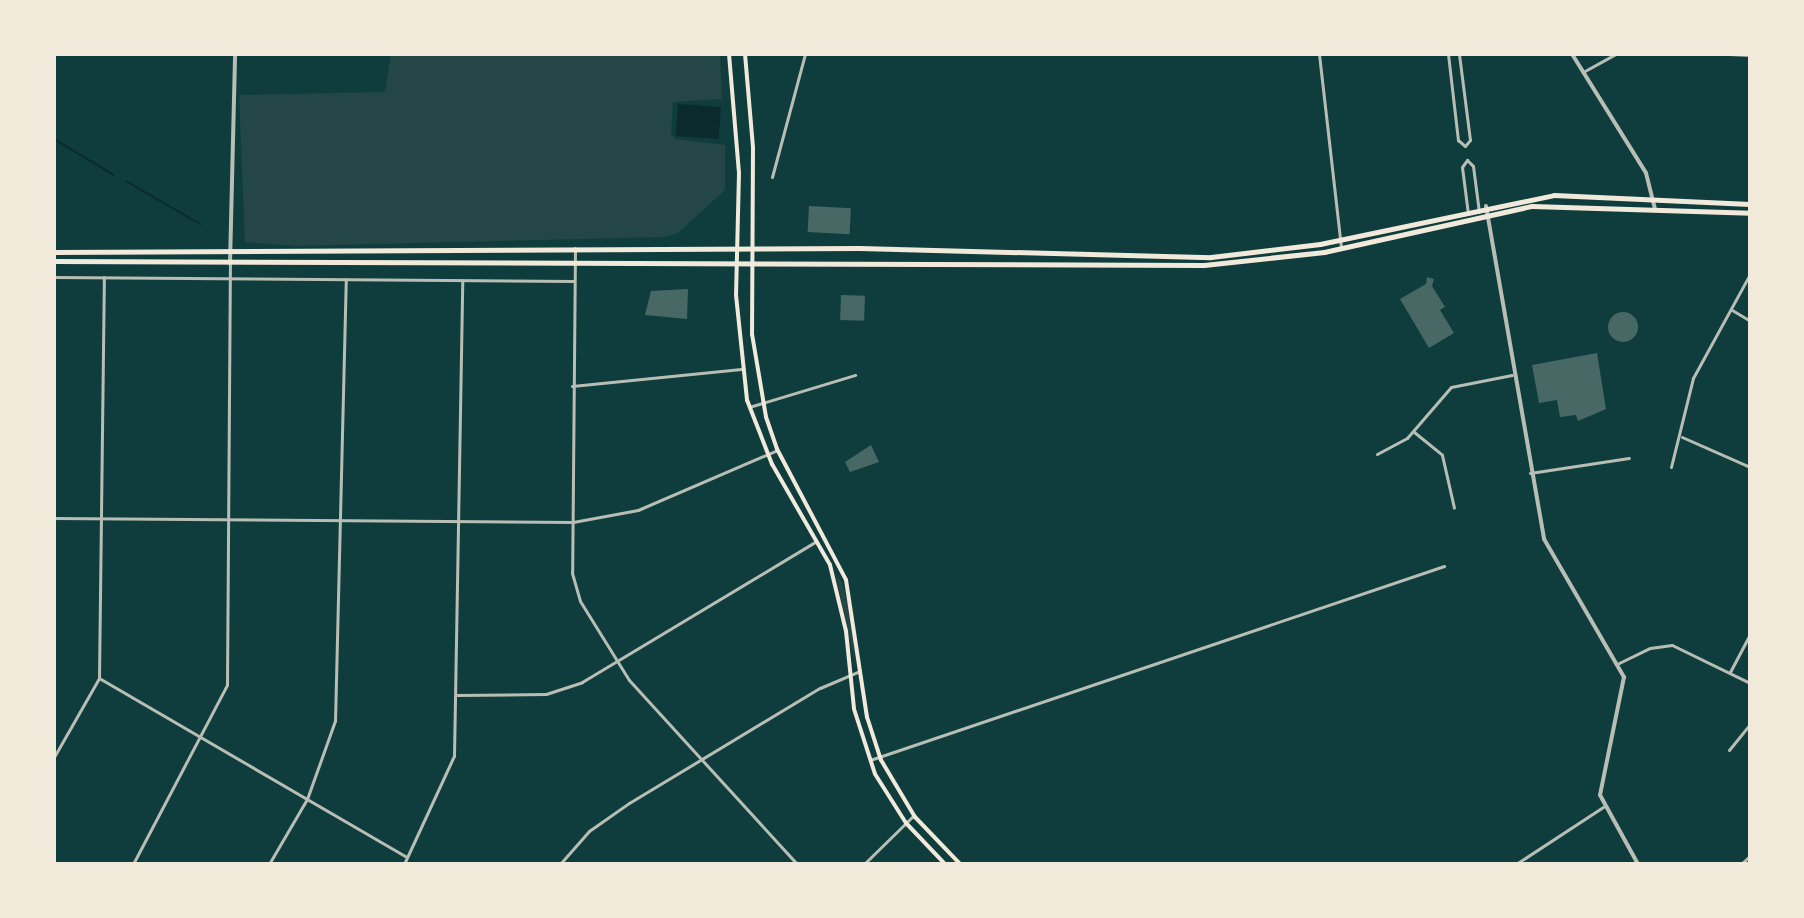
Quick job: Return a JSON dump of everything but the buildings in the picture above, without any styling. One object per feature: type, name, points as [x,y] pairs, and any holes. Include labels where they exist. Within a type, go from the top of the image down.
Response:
[{"type":"main road","points":[[729,54],[738,124],[737,265],[741,369],[749,407],[767,453],[818,542],[842,609],[850,675],[870,760],[906,823],[945,864]]},
{"type":"main road","points":[[745,54],[753,148],[752,334],[763,403],[777,449],[846,580],[867,717],[880,757],[914,815],[960,864]]},
{"type":"main road","points":[[54,252],[753,247],[1165,258],[1255,254],[1340,240],[1486,206],[1576,194],[1750,204]]},
{"type":"main road","points":[[54,261],[1204,265],[1341,248],[1487,214],[1553,205],[1750,213]]},
{"type":"street","points":[[133,864],[203,739],[227,685],[230,251],[235,54]]},
{"type":"street","points":[[772,177],[805,54]]},
{"type":"street","points":[[1319,54],[1341,248]]},
{"type":"street","points":[[1448,54],[1458,140],[1465,146],[1470,140],[1459,54]]},
{"type":"street","points":[[1572,54],[1646,173],[1655,208]]},
{"type":"street","points":[[1583,72],[1616,54]]},
{"type":"street","points":[[1729,54],[1750,55]]},
{"type":"street","points":[[1469,218],[1465,161],[1472,164],[1479,216]]},
{"type":"street","points":[[1486,206],[1512,375],[1547,546],[1619,663],[1625,690],[1600,788],[1603,807],[1638,864]]},
{"type":"street","points":[[575,248],[572,386],[575,586],[618,662],[698,761],[797,864]]},
{"type":"street","points":[[1671,467],[1682,437],[1693,378],[1750,274]]},
{"type":"street","points":[[54,277],[574,281]]},
{"type":"street","points":[[54,757],[99,678],[104,277]]},
{"type":"street","points":[[269,864],[307,799],[335,721],[346,279]]},
{"type":"street","points":[[404,864],[449,775],[457,695],[456,521],[462,280]]},
{"type":"street","points":[[1732,310],[1750,321]]},
{"type":"street","points":[[572,386],[741,369]]},
{"type":"street","points":[[749,407],[855,375]]},
{"type":"street","points":[[1377,454],[1414,432],[1451,387],[1512,375]]},
{"type":"street","points":[[1414,432],[1442,455],[1454,508]]},
{"type":"street","points":[[1682,437],[1750,467]]},
{"type":"street","points":[[54,518],[573,522],[638,510],[777,449]]},
{"type":"street","points":[[1530,473],[1629,458]]},
{"type":"street","points":[[457,695],[546,694],[618,662],[818,542]]},
{"type":"street","points":[[870,760],[1444,566]]},
{"type":"street","points":[[1730,672],[1750,634]]},
{"type":"street","points":[[1619,663],[1650,648],[1672,645],[1750,683]]},
{"type":"street","points":[[560,864],[589,831],[698,761],[860,671]]},
{"type":"street","points":[[99,678],[408,857]]},
{"type":"street","points":[[1729,750],[1750,724]]},
{"type":"street","points":[[1516,864],[1603,807]]},
{"type":"street","points":[[864,864],[914,815]]},
{"type":"street","points":[[1741,864],[1748,860]]},
{"type":"shaded area","points":[[391,54],[720,54],[722,99],[673,102],[671,134],[676,139],[725,145],[725,190],[678,233],[665,237],[296,246],[245,242],[239,95],[385,92]]},
{"type":"shaded area","points":[[678,104],[721,107],[719,139],[676,136]]},
{"type":"shaded area","points":[[836,576],[842,582],[851,616],[855,663]]},
{"type":"waterway","points":[[54,139],[114,175]]},
{"type":"waterway","points":[[126,181],[200,224]]}]
